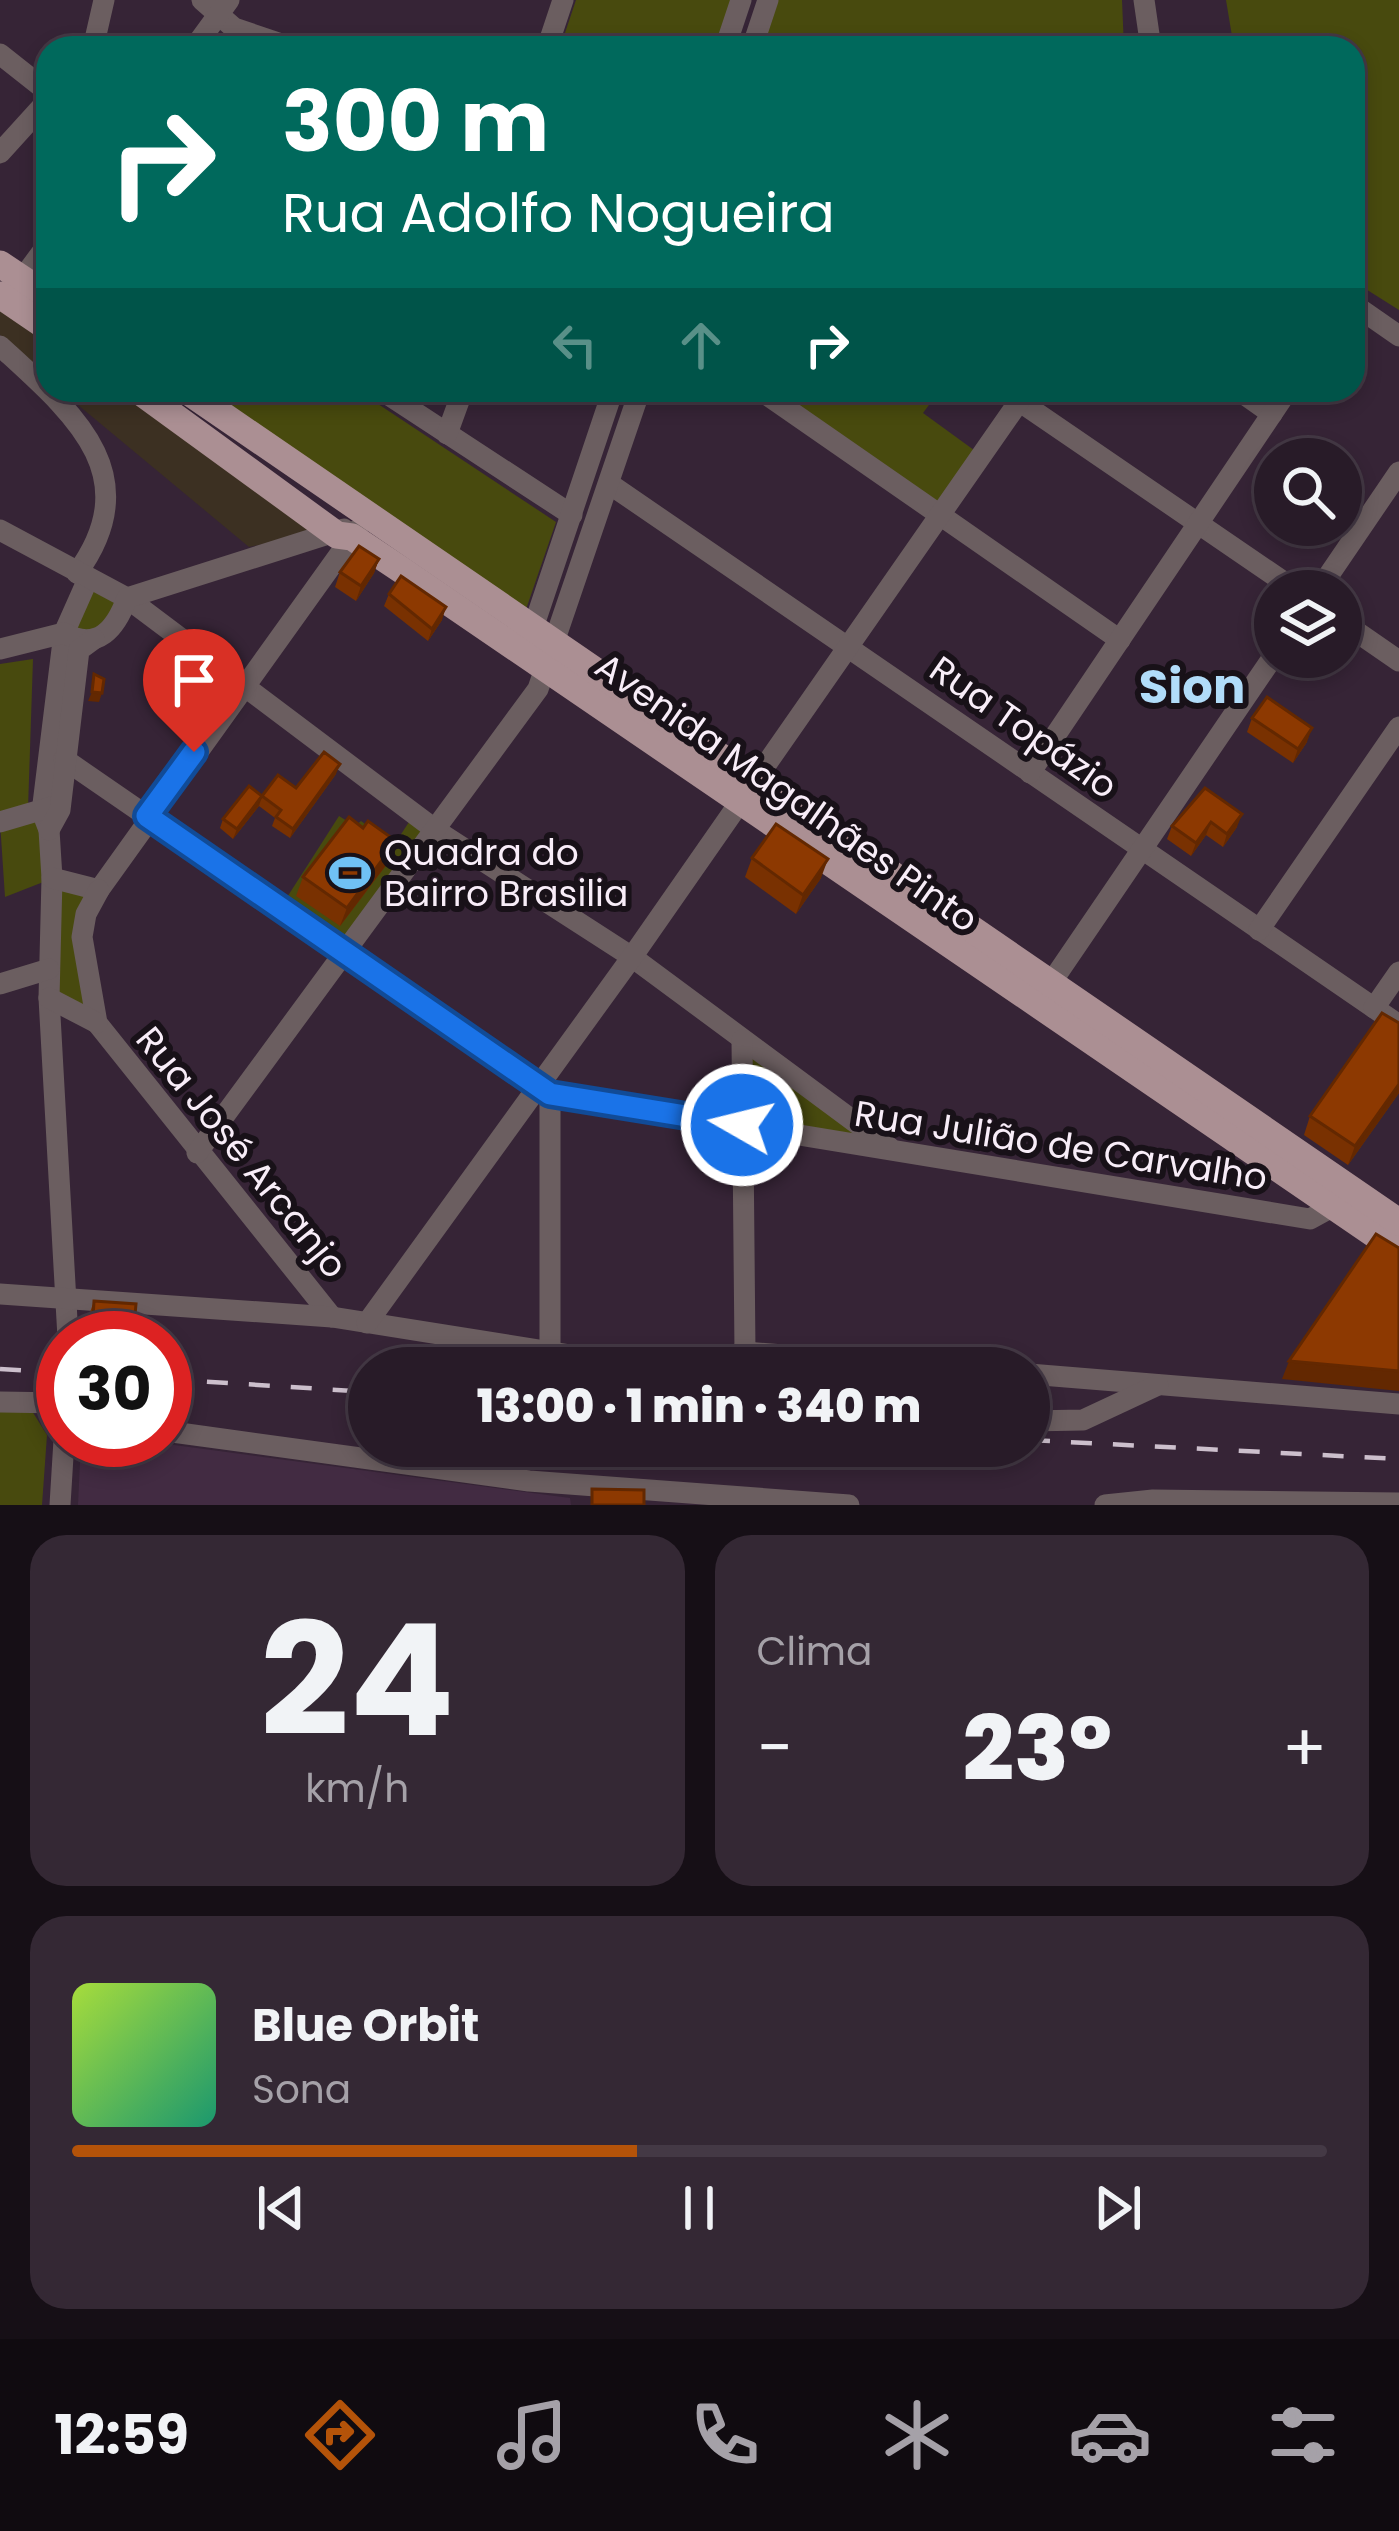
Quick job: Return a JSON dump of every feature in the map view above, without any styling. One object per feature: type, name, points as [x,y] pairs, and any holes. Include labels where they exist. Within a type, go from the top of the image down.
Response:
[{"type":"main road","points":[[5,281],[36,292]]},
{"type":"main road","points":[[5,281],[36,315]]},
{"type":"main road","name":"Avenida Magalhães Pinto","points":[[197,402],[356,525],[1344,1199],[1399,1251]]},
{"type":"main road","name":"Avenida Magalhães Pinto","points":[[1344,1199],[1399,1222]]},
{"type":"street","points":[[96,36],[104,0]]},
{"type":"street","points":[[551,36],[563,0]]},
{"type":"street","points":[[729,36],[741,0]]},
{"type":"street","points":[[756,36],[768,0]]},
{"type":"street","points":[[1144,0],[1149,36]]},
{"type":"street","points":[[200,36],[217,4],[234,28],[258,36]]},
{"type":"street","points":[[0,54],[36,86]]},
{"type":"street","points":[[0,153],[36,110]]},
{"type":"street","points":[[5,281],[36,254]]},
{"type":"street","points":[[1365,312],[1399,336]]},
{"type":"street","points":[[0,346],[36,380]]},
{"type":"street","points":[[60,402],[92,442],[105,471],[103,525],[97,546],[77,573]]},
{"type":"street","points":[[399,402],[572,514]]},
{"type":"street","points":[[447,434],[459,402]]},
{"type":"street","points":[[541,650],[572,514],[609,402]]},
{"type":"street","points":[[197,1153],[437,830],[541,650],[611,484],[636,402]]},
{"type":"street","points":[[777,402],[1120,640]]},
{"type":"street","points":[[368,1323],[545,1089],[1019,402]]},
{"type":"street","points":[[1031,402],[1266,570]]},
{"type":"street","points":[[1255,402],[1272,414]]},
{"type":"street","points":[[1030,773],[1280,402]]},
{"type":"street","points":[[1332,570],[1399,472]]},
{"type":"street","name":"Rua Topázio","points":[[611,484],[1399,1025]]},
{"type":"street","points":[[127,598],[356,525]]},
{"type":"street","name":"Rua José Arcanjo","points":[[332,1318],[291,1259],[197,1153],[98,1024],[82,937],[86,914],[147,816],[356,525]]},
{"type":"street","points":[[0,530],[88,579],[64,639],[50,814],[49,998],[67,1311]]},
{"type":"street","points":[[77,573],[127,598],[241,688],[437,830],[632,957],[896,1153]]},
{"type":"street","points":[[50,814],[64,759],[79,650],[120,620],[127,598]]},
{"type":"street","points":[[1362,635],[1399,661]]},
{"type":"street","points":[[0,649],[94,639]]},
{"type":"street","points":[[1043,995],[1259,678]]},
{"type":"street","points":[[1259,930],[1399,727]]},
{"type":"street","name":"Rua Julião de Carvalho","points":[[64,759],[545,1089],[896,1153],[1310,1219],[1344,1199]]},
{"type":"street","points":[[0,822],[50,814]]},
{"type":"street","points":[[52,878],[99,890]]},
{"type":"street","points":[[0,984],[49,969]]},
{"type":"street","points":[[1374,1009],[1399,972]]},
{"type":"street","points":[[49,998],[98,1024]]},
{"type":"street","points":[[742,1040],[745,1347]]},
{"type":"street","points":[[545,1089],[550,1347]]},
{"type":"street","points":[[0,1294],[332,1318],[519,1347]]},
{"type":"street","points":[[1050,1376],[1399,1404]]},
{"type":"street","points":[[1050,1421],[1083,1420],[1158,1384]]},
{"type":"street","points":[[0,1402],[36,1403]]},
{"type":"street","points":[[192,1435],[529,1481],[849,1505]]},
{"type":"street","points":[[60,1505],[62,1467]]},
{"type":"street","points":[[1105,1505],[1399,1503]]},
{"type":"shaded area","points":[[576,0],[731,0],[720,36],[564,36]]},
{"type":"shaded area","points":[[773,0],[1122,0],[1124,36],[761,36]]},
{"type":"shaded area","points":[[1226,0],[1399,0],[1399,310],[1365,289],[1365,36],[1232,36]]},
{"type":"shaded area","points":[[0,304],[36,330],[36,368],[0,335]]},
{"type":"shaded area","points":[[74,402],[139,402],[323,532],[249,547]]},
{"type":"shaded area","points":[[216,402],[375,402],[556,522],[522,621]]},
{"type":"shaded area","points":[[787,402],[931,402],[923,413],[978,453],[941,507]]},
{"type":"shaded area","points":[[88,579],[127,598],[95,639],[64,633]]},
{"type":"shaded area","points":[[33,659],[28,809],[0,816],[0,664]]},
{"type":"shaded area","points":[[42,812],[52,878],[99,890],[85,918],[97,1023],[49,998],[51,879],[5,897],[0,822]]},
{"type":"shaded area","name":"Quadra do Bairro Brasilia","points":[[339,816],[355,826],[361,821],[394,845],[409,822],[429,833],[345,945],[284,902]]},
{"type":"shaded area","points":[[742,1040],[897,1153],[742,1125]]},
{"type":"shaded area","points":[[0,1411],[32,1411],[36,1467],[45,1467],[42,1505],[0,1505]]},
{"type":"shaded area","points":[[192,1447],[570,1498],[571,1505],[78,1505],[80,1467],[192,1467]]},
{"type":"building","points":[[359,546],[379,559],[361,586],[340,572]]},
{"type":"building","points":[[401,576],[446,607],[432,629],[389,594]]},
{"type":"building","points":[[94,674],[104,679],[102,693],[92,692]]},
{"type":"building","points":[[1267,697],[1312,728],[1298,749],[1252,718]]},
{"type":"building","points":[[324,752],[340,764],[293,829],[276,817],[281,810],[262,796],[278,775],[296,788]]},
{"type":"building","points":[[249,786],[262,796],[237,829],[223,819]]},
{"type":"building","points":[[1205,788],[1242,814],[1227,834],[1211,822],[1196,843],[1172,826]]},
{"type":"building","points":[[349,817],[363,828],[368,821],[396,841],[347,908],[303,877]]},
{"type":"building","points":[[776,824],[828,859],[803,895],[752,858]]},
{"type":"building","points":[[1382,1013],[1399,1023],[1399,1084],[1355,1146],[1310,1116]]},
{"type":"building","points":[[1376,1234],[1399,1248],[1399,1371],[1289,1361]]},
{"type":"building","points":[[94,1301],[136,1304],[135,1311],[93,1311]]},
{"type":"building","points":[[592,1489],[644,1490],[644,1505],[592,1505]]},
{"type":"railway","points":[[0,1369],[36,1371]]},
{"type":"railway","points":[[192,1381],[348,1391]]},
{"type":"railway","points":[[1050,1441],[1399,1459]]},
{"type":"place","name":"Quadra do Bairro Brasilia","points":[[350,873]]},
{"type":"district","name":"Sion","points":[[1192,686]]},
{"type":"route","points":[[194,752],[147,816],[550,1094],[742,1125]]}]
